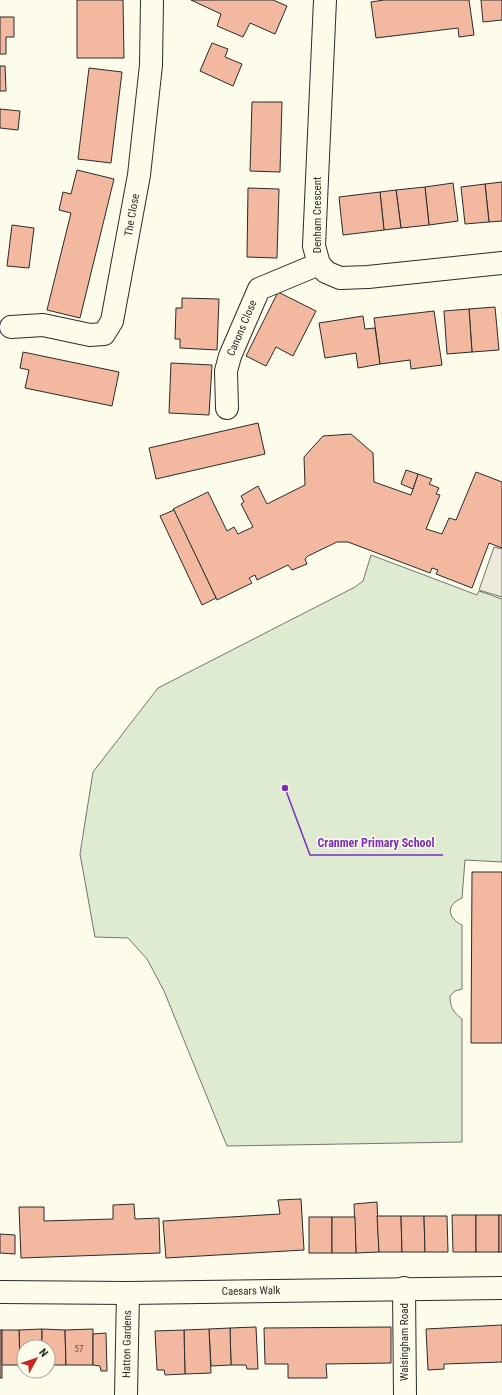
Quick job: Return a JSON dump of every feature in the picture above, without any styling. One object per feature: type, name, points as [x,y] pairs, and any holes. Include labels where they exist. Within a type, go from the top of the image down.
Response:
[{"type":"street","name":"The Close","points":[[12,327],[43,325],[90,334],[104,334],[112,321],[139,176],[151,65],[152,0]]},
{"type":"street","name":"Denham Crescent","points":[[325,0],[314,246],[319,264],[326,272],[340,278],[368,277],[502,263]]},
{"type":"street","name":"Canons Close","points":[[227,408],[226,371],[230,356],[259,289],[319,264]]},
{"type":"street","name":"Caesars Walk","points":[[0,1292],[128,1293],[404,1288],[502,1288]]},
{"type":"street","name":"Walsingham Road","points":[[404,1288],[405,1395]]},
{"type":"street","name":"Hatton Gardens","points":[[126,1395],[128,1293]]},
{"type":"green space","points":[[371,555],[477,595],[479,591],[502,599],[502,862],[465,860],[462,898],[453,904],[450,911],[453,918],[462,925],[462,989],[455,991],[450,996],[453,1009],[462,1019],[462,1142],[227,1146],[164,991],[147,959],[128,938],[95,937],[80,854],[93,772],[158,688],[355,587],[363,581]]},
{"type":"shaded area","points":[[494,547],[502,549],[502,597],[479,590]]},
{"type":"building","points":[[77,0],[123,0],[124,58],[77,58]]},
{"type":"building","points":[[191,0],[273,0],[287,6],[275,34],[250,23],[243,37],[217,26],[221,14]]},
{"type":"building","points":[[384,0],[469,0],[474,35],[459,37],[458,28],[376,38],[371,2]]},
{"type":"building","points":[[481,0],[502,0],[502,20],[483,22]]},
{"type":"building","points":[[0,17],[14,17],[14,37],[6,37],[6,54],[0,54]]},
{"type":"building","points":[[212,43],[228,49],[225,57],[242,64],[233,86],[200,71]]},
{"type":"building","points":[[0,66],[5,66],[6,91],[0,91]]},
{"type":"building","points":[[89,68],[122,72],[111,163],[78,159]]},
{"type":"building","points":[[252,102],[282,102],[280,172],[250,171]]},
{"type":"building","points":[[0,109],[20,111],[18,130],[0,128]]},
{"type":"building","points":[[77,170],[114,179],[80,318],[47,310],[71,213],[59,210],[63,192],[71,194]]},
{"type":"building","points":[[502,182],[502,221],[489,222],[485,184]]},
{"type":"building","points":[[453,183],[458,221],[429,225],[425,187]]},
{"type":"building","points":[[485,184],[489,222],[465,224],[461,187]]},
{"type":"building","points":[[425,187],[429,225],[401,228],[396,190]]},
{"type":"building","points":[[248,188],[279,189],[277,258],[247,257]]},
{"type":"building","points":[[396,190],[401,228],[384,230],[380,192]]},
{"type":"building","points":[[380,192],[384,230],[343,235],[339,197]]},
{"type":"building","points":[[12,225],[34,228],[29,268],[7,266]]},
{"type":"building","points":[[278,292],[316,311],[293,356],[276,347],[266,366],[246,356]]},
{"type":"building","points":[[182,298],[219,299],[217,350],[180,348],[180,339],[175,339],[176,308],[182,308]]},
{"type":"building","points":[[495,307],[499,350],[472,352],[469,309]]},
{"type":"building","points":[[469,309],[472,352],[447,354],[444,311]]},
{"type":"building","points":[[434,311],[442,365],[411,369],[410,360],[380,364],[374,318]]},
{"type":"building","points":[[363,316],[365,329],[375,328],[380,364],[358,368],[356,353],[325,358],[319,323]]},
{"type":"building","points":[[23,352],[119,372],[112,406],[25,388],[29,370],[20,368]]},
{"type":"building","points":[[171,363],[212,365],[209,415],[169,413]]},
{"type":"building","points":[[258,423],[265,454],[156,479],[149,448]]},
{"type":"building","points":[[351,434],[373,453],[374,482],[411,495],[418,474],[432,479],[429,484],[439,488],[436,494],[440,495],[426,529],[442,534],[449,518],[456,520],[476,472],[502,482],[502,548],[489,543],[472,588],[436,574],[438,570],[432,568],[430,573],[348,542],[337,542],[308,556],[305,559],[307,564],[292,570],[288,565],[257,580],[255,575],[249,578],[252,583],[217,600],[173,509],[208,492],[227,531],[234,527],[238,534],[253,527],[241,504],[244,502],[241,496],[258,486],[267,504],[305,485],[304,457],[323,436]]},
{"type":"building","points":[[406,470],[418,474],[413,489],[401,484]]},
{"type":"building","points":[[174,510],[216,598],[202,605],[160,516]]},
{"type":"building","points":[[472,872],[502,872],[502,1043],[471,1043]]},
{"type":"building","points":[[301,1199],[304,1250],[166,1258],[163,1221],[280,1214],[278,1200]]},
{"type":"building","points":[[377,1202],[379,1252],[356,1253],[354,1204]]},
{"type":"building","points":[[134,1204],[135,1219],[159,1218],[160,1253],[21,1258],[19,1207],[44,1207],[44,1221],[113,1219],[113,1205]]},
{"type":"building","points":[[452,1215],[476,1215],[476,1252],[453,1252]]},
{"type":"building","points":[[476,1215],[499,1215],[499,1252],[476,1252]]},
{"type":"building","points":[[499,1215],[502,1215],[502,1252],[499,1252]]},
{"type":"building","points":[[377,1216],[401,1216],[402,1252],[379,1252]]},
{"type":"building","points":[[401,1216],[424,1216],[425,1252],[402,1252]]},
{"type":"building","points":[[424,1216],[447,1216],[448,1252],[425,1252]]},
{"type":"building","points":[[309,1217],[332,1217],[332,1253],[309,1253]]},
{"type":"building","points":[[332,1217],[355,1217],[356,1253],[332,1253]]},
{"type":"building","points":[[0,1234],[15,1235],[15,1254],[0,1253]]},
{"type":"building","points":[[502,1325],[502,1362],[444,1364],[444,1369],[428,1370],[426,1329]]},
{"type":"building","points":[[256,1327],[258,1369],[247,1369],[246,1365],[231,1365],[230,1328]]},
{"type":"building","points":[[391,1327],[391,1363],[326,1364],[327,1378],[288,1378],[288,1364],[265,1364],[264,1328]]},
{"type":"building","points":[[230,1328],[231,1365],[211,1366],[209,1329]]},
{"type":"building","points":[[42,1329],[42,1339],[19,1339],[19,1330]]},
{"type":"building","points":[[42,1329],[65,1330],[66,1365],[56,1365],[56,1339],[42,1339]]},
{"type":"building","points":[[93,1329],[93,1365],[66,1365],[65,1330]]},
{"type":"building","points":[[209,1329],[211,1373],[185,1374],[184,1330]]},
{"type":"building","points":[[0,1330],[2,1330],[2,1378],[0,1378]]},
{"type":"building","points":[[2,1330],[19,1330],[19,1339],[16,1339],[16,1365],[2,1365]]},
{"type":"building","points":[[184,1330],[185,1374],[165,1375],[164,1370],[157,1370],[155,1331]]},
{"type":"building","points":[[106,1333],[107,1371],[101,1371],[100,1366],[93,1365],[93,1334]]},
{"type":"place","name":"Cranmer Primary School","points":[[285,788]]}]
